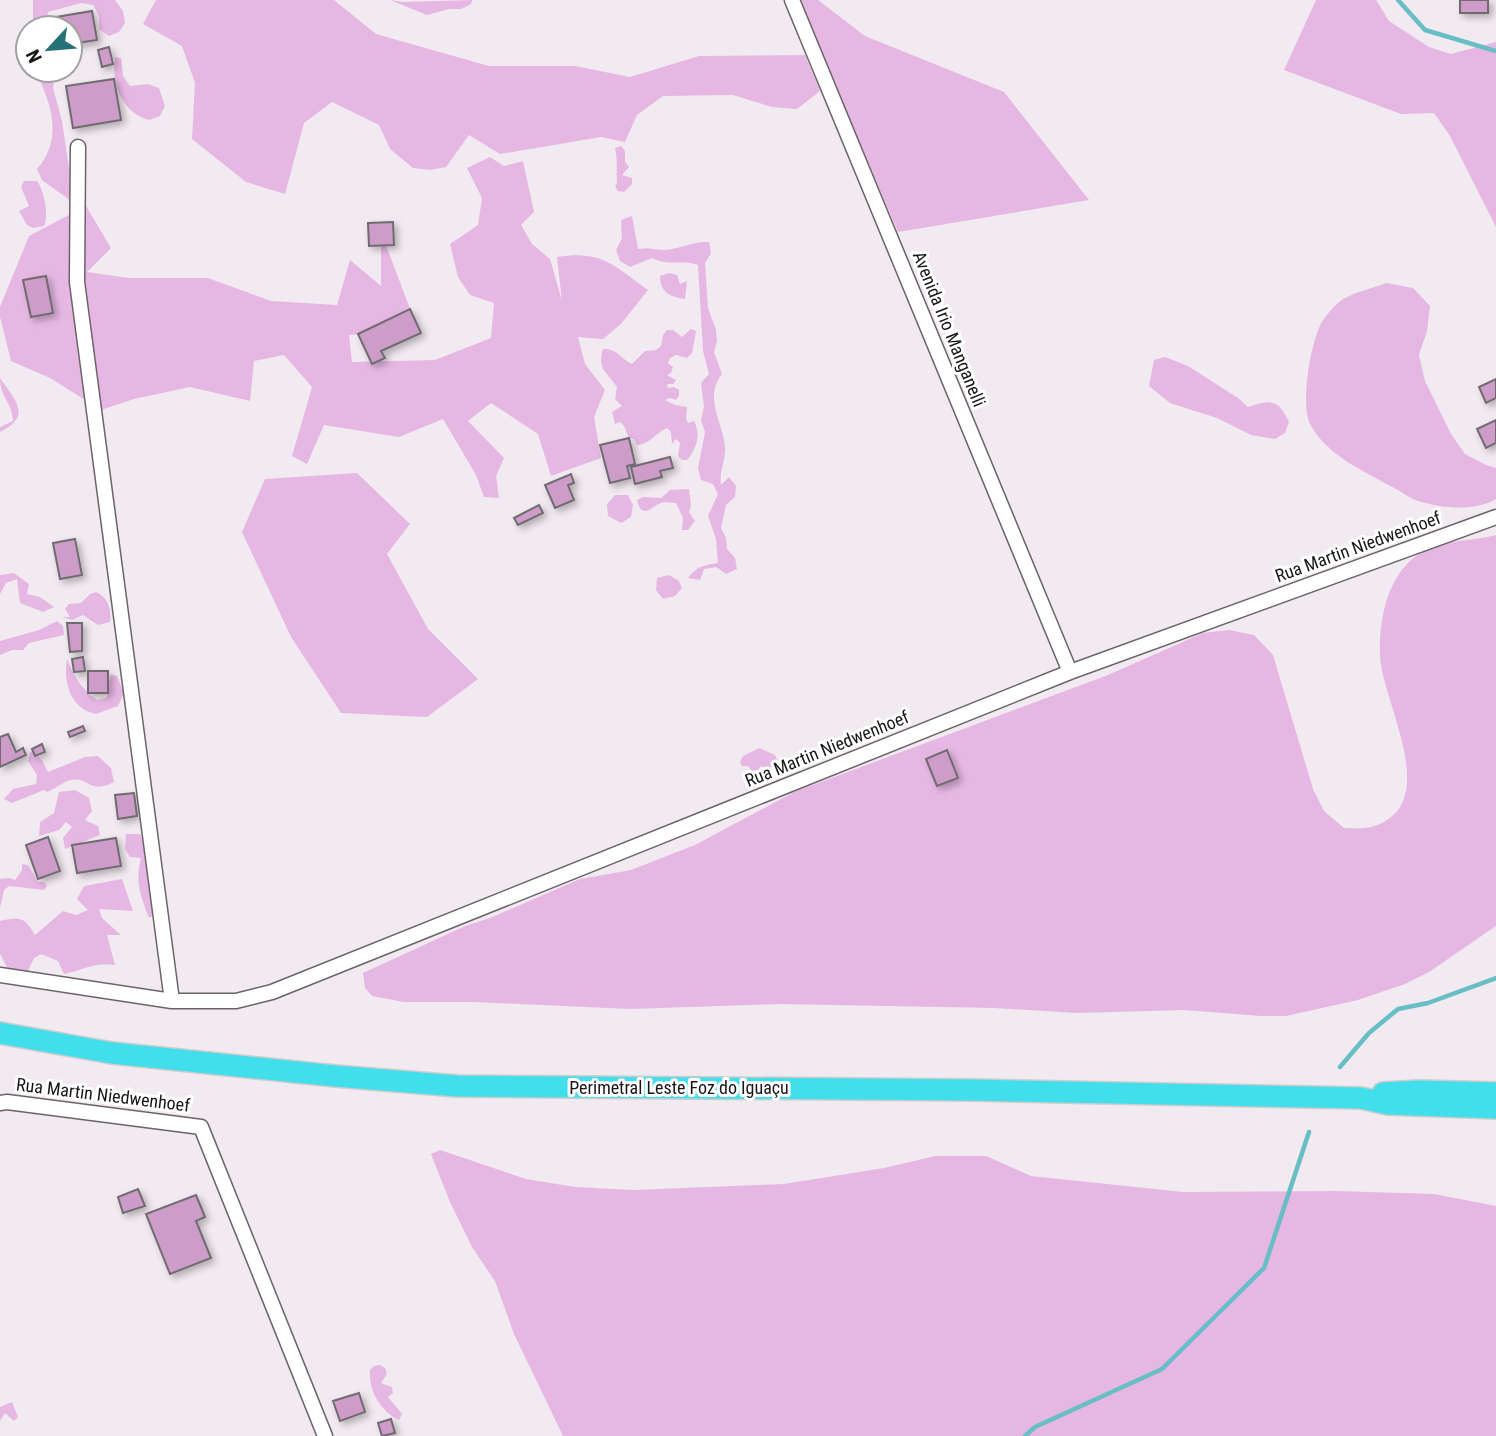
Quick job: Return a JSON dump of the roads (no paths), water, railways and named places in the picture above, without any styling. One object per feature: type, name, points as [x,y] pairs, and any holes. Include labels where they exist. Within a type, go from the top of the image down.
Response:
[{"type":"highway","name":"Perimetral Leste Foz do Iguaçu","points":[[0,1033],[112,1053],[457,1086],[972,1090],[1361,1098],[1388,1104],[1496,1108]]},
{"type":"highway","name":"Perimetral Leste Foz do Iguaçu","points":[[1361,1098],[1386,1092],[1496,1093]]},
{"type":"street","name":"Avenida Irio Manganelli","points":[[792,0],[1070,672]]},
{"type":"street","points":[[78,147],[77,282],[172,1001]]},
{"type":"street","name":"Rua Martin Niedwenhoef","points":[[0,975],[172,1001],[236,1001],[272,992],[1070,672],[1496,517]]},
{"type":"street","name":"Rua Martin Niedwenhoef","points":[[0,1103],[201,1127],[325,1436]]},
{"type":"waterway","points":[[1398,0],[1425,30],[1496,51]]},
{"type":"waterway","points":[[1340,1067],[1369,1033],[1398,1009],[1428,1003],[1496,978]]},
{"type":"waterway","points":[[1025,1436],[1035,1427],[1162,1369],[1264,1268],[1309,1132]]}]
